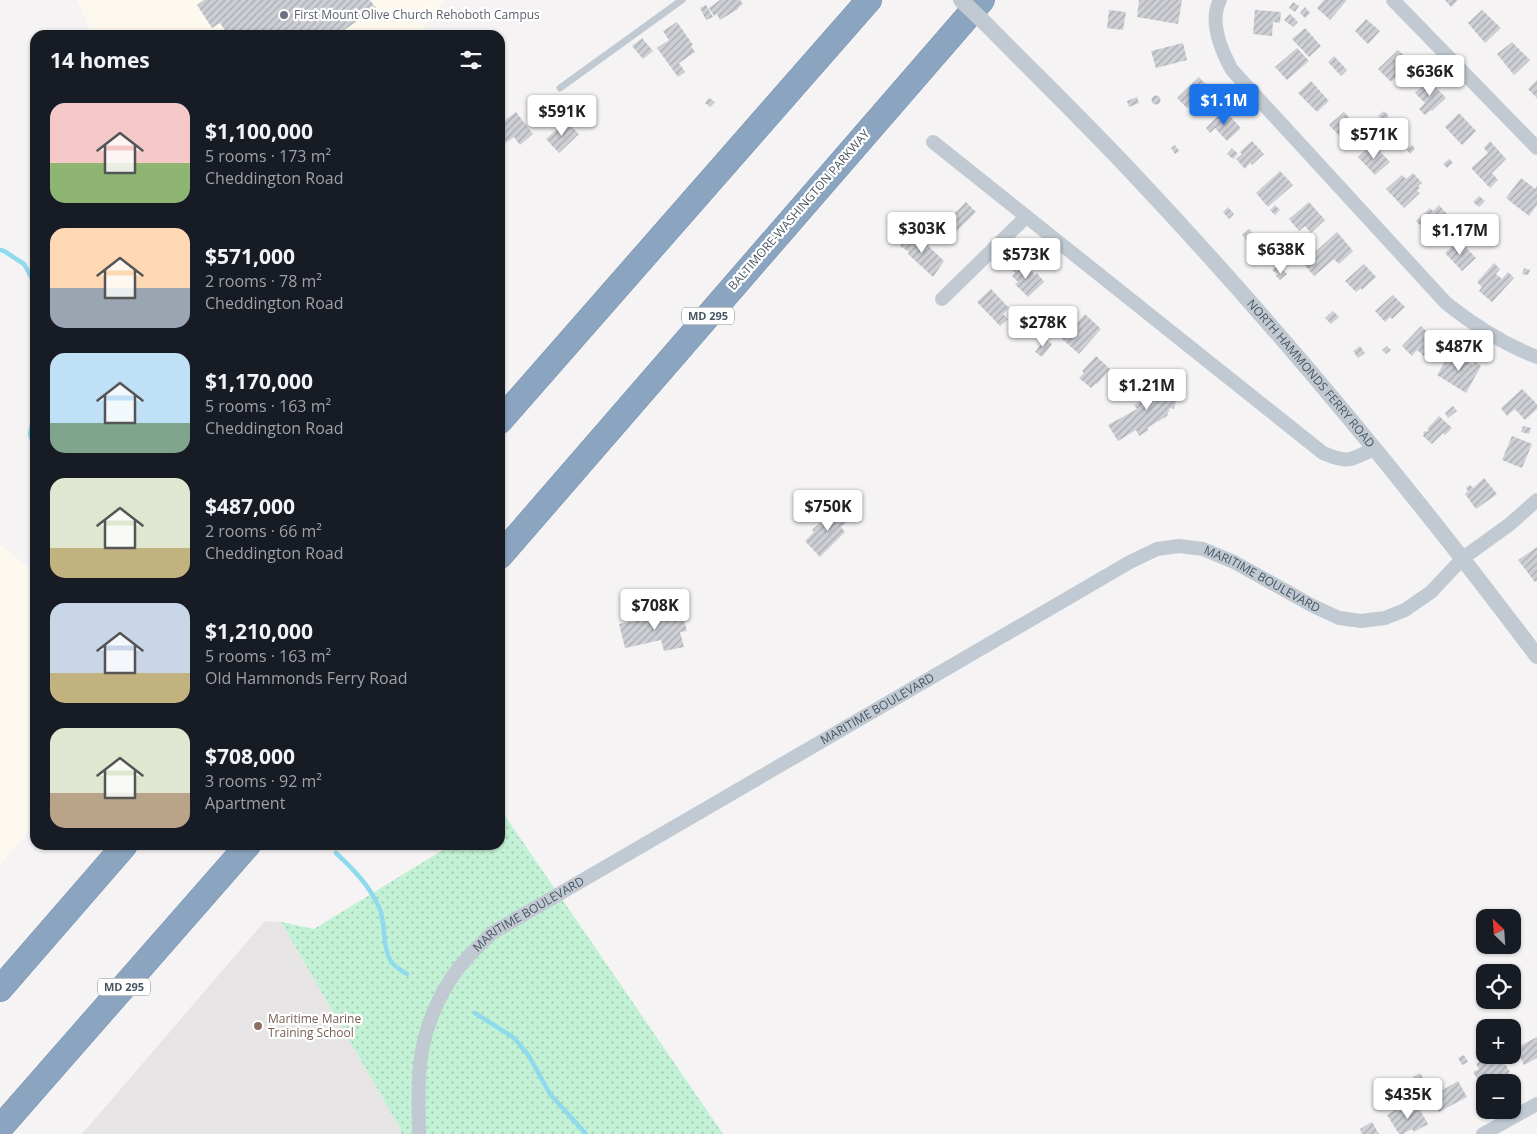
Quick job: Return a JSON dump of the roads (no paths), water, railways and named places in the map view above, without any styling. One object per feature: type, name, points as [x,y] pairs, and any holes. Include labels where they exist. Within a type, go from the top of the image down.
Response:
[{"type":"highway","points":[[505,415],[869,0]]},
{"type":"highway","name":"BALTIMORE-WASHINGTON PARKWAY","points":[[505,550],[982,0]]},
{"type":"highway","points":[[0,989],[121,850]]},
{"type":"highway","name":"MD 295","points":[[0,1128],[244,850]]},
{"type":"street","name":"NORTH HAMMONDS FERRY ROAD","points":[[961,0],[1147,188],[1295,354],[1464,558],[1537,656]]},
{"type":"street","points":[[1220,0],[1216,21],[1225,57],[1232,70],[1446,303],[1476,327],[1507,345],[1537,358]]},
{"type":"street","points":[[1393,0],[1537,148]]},
{"type":"street","points":[[933,142],[1323,453],[1341,461],[1352,459],[1374,449]]},
{"type":"street","points":[[942,299],[1026,217]]},
{"type":"street","name":"MARITIME BOULEVARD","points":[[419,1134],[421,1057],[429,1025],[444,991],[466,959],[492,934],[1130,562],[1157,549],[1179,546],[1202,549],[1234,562],[1313,606],[1339,618],[1361,621],[1385,618],[1405,610],[1431,592],[1464,558],[1510,524],[1537,500]]},
{"type":"street","points":[[1483,1134],[1537,1104]]},
{"type":"lane","points":[[560,88],[682,0]]},
{"type":"waterway","points":[[0,250],[24,264],[30,275]]},
{"type":"waterway","points":[[336,853],[360,878],[375,899],[383,922],[386,950],[392,963],[407,974]]},
{"type":"waterway","points":[[475,1013],[514,1038],[529,1056],[550,1094],[586,1134]]},
{"type":"place","name":"First Mount Olive Church Rehoboth Campus","points":[[284,15]]},
{"type":"place","name":"Maritime Marine Training School","points":[[258,1026]]}]
